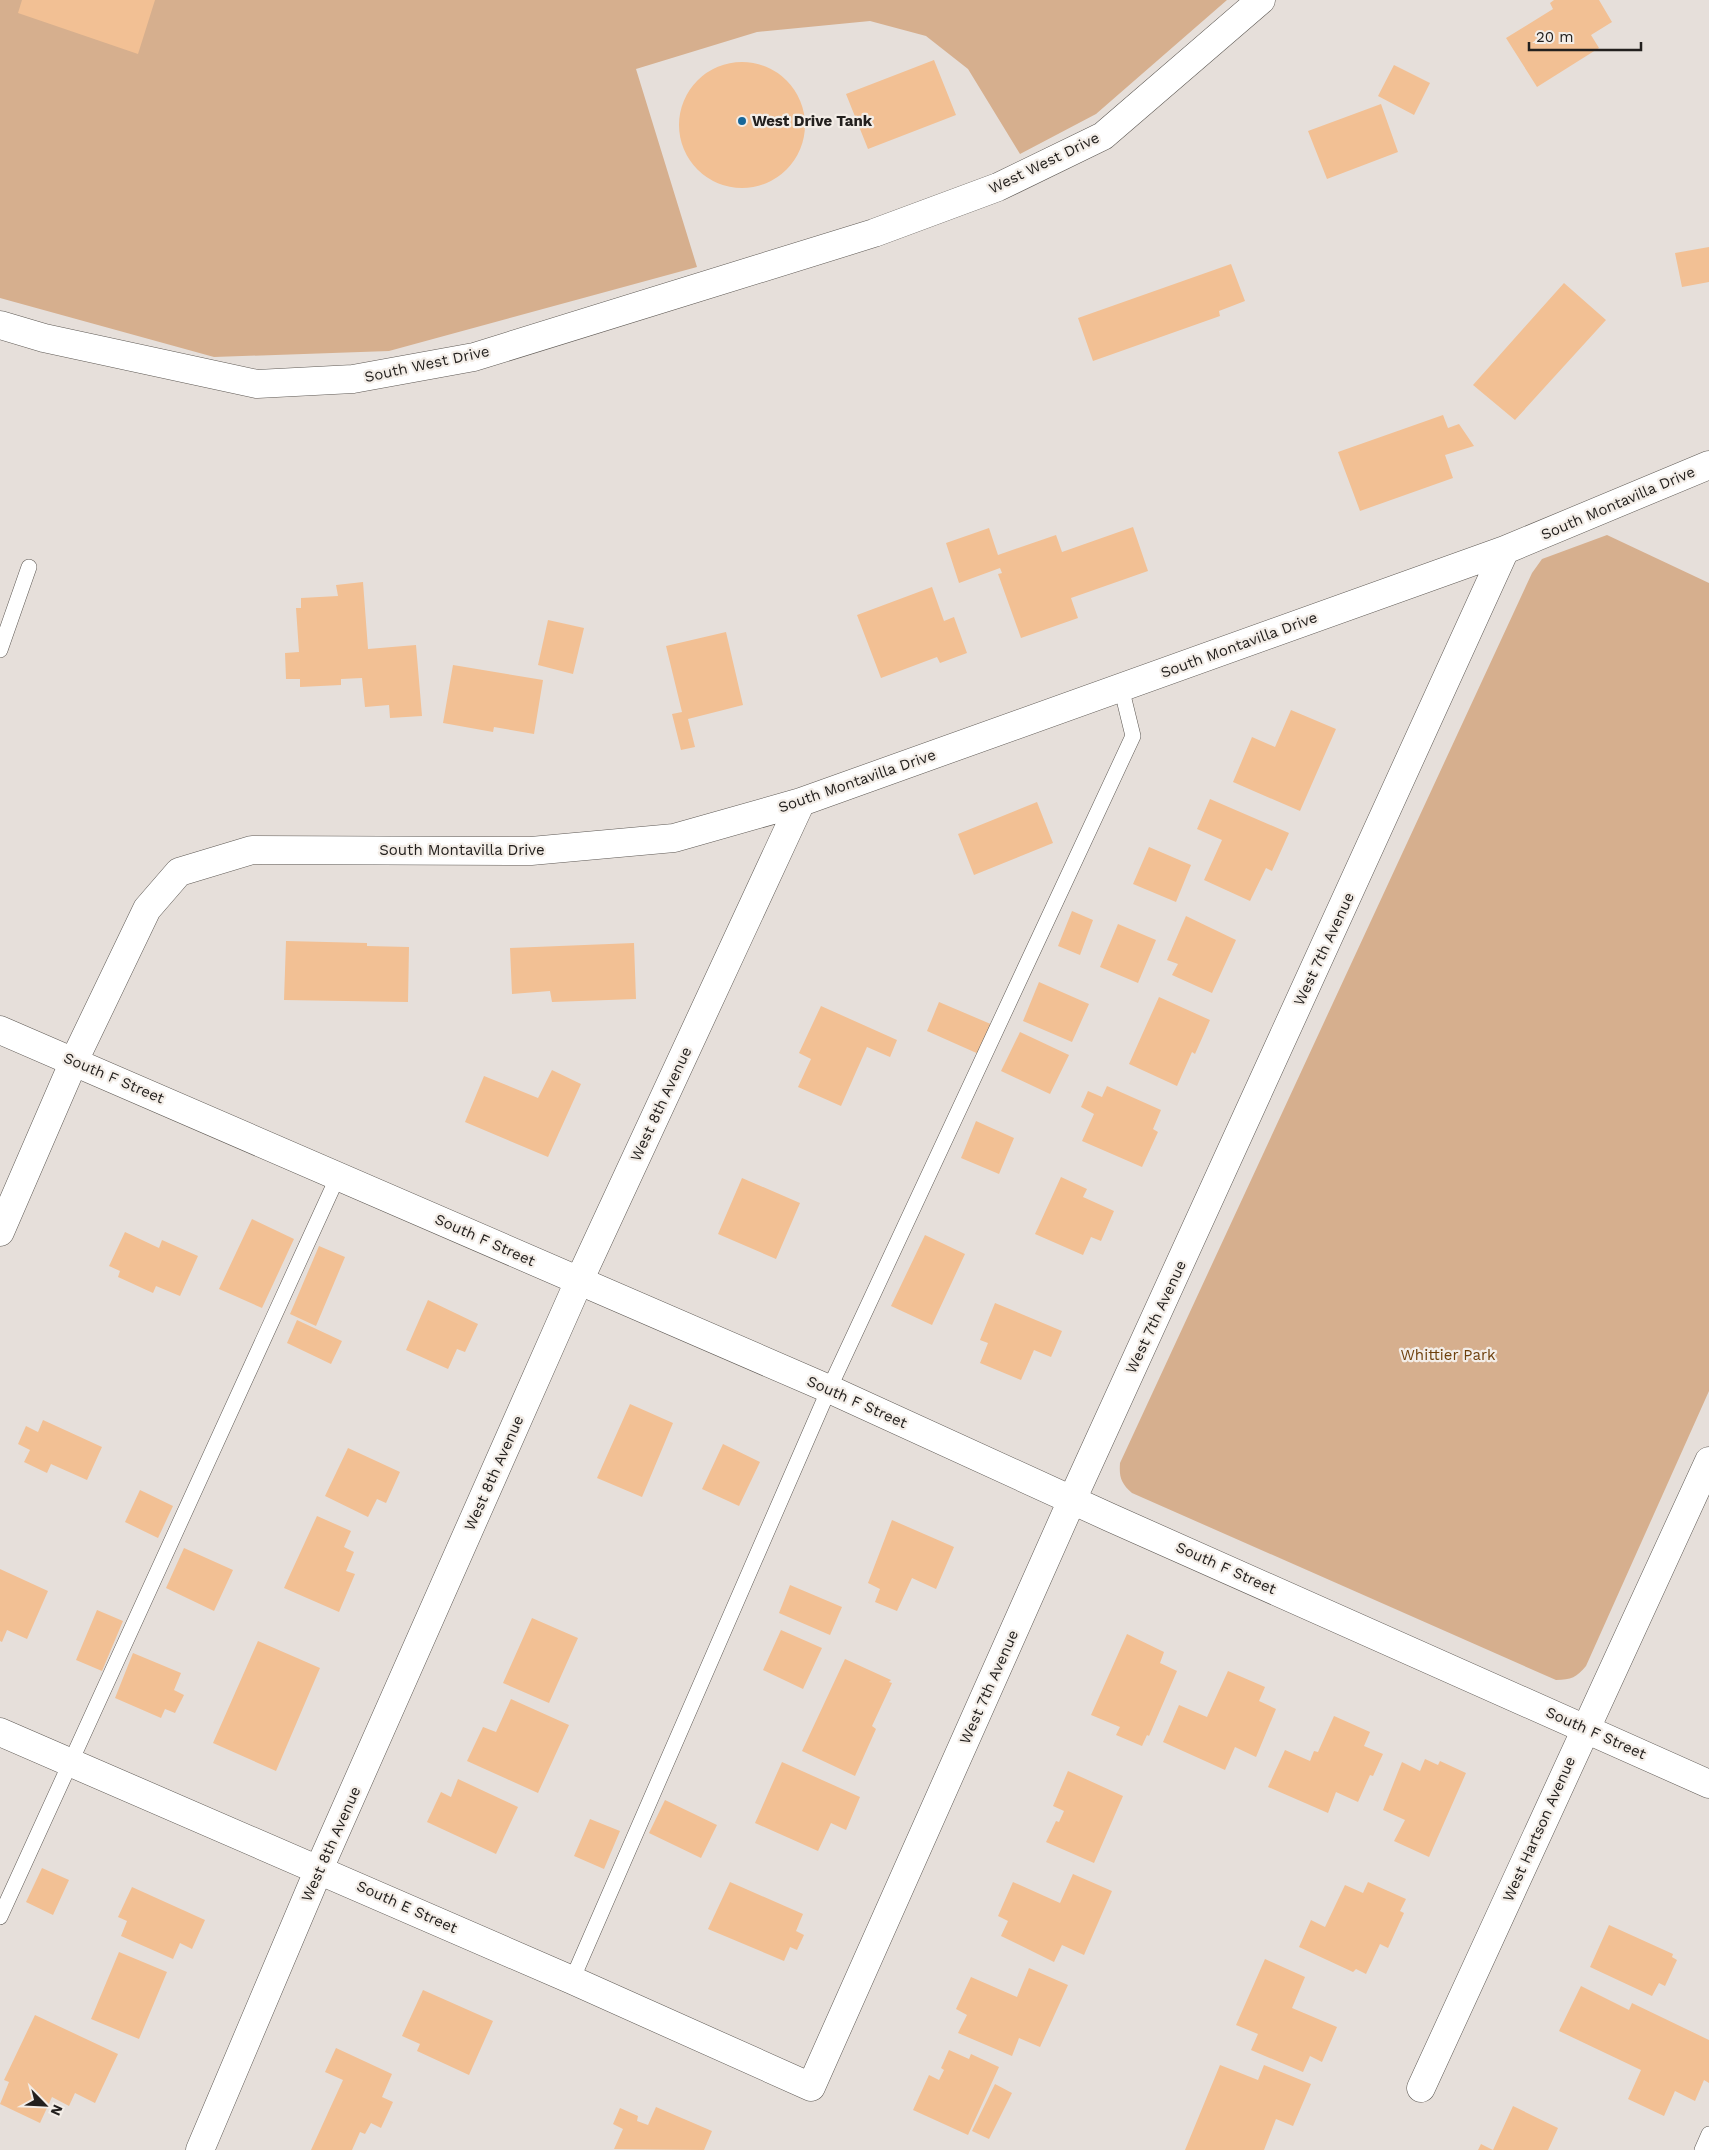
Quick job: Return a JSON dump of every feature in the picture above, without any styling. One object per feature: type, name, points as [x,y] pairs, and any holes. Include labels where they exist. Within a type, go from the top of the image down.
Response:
[{"type":"street","name":"West West Drive","points":[[874,233],[998,187],[1103,136],[1261,0]]},
{"type":"street","name":"South West Drive","points":[[0,325],[44,338],[257,384],[353,380],[474,357],[874,233]]},
{"type":"street","name":"South Montavilla Drive","points":[[0,1232],[74,1061],[148,909],[179,872],[252,850],[531,851],[674,838],[802,802],[1505,550],[1709,465]]},
{"type":"street","name":"West 7th Avenue","points":[[811,2087],[1072,1500],[1505,550]]},
{"type":"street","name":"West 8th Avenue","points":[[200,2150],[319,1869],[579,1281],[802,802]]},
{"type":"street","name":"South F Street","points":[[0,1030],[829,1389],[1072,1500],[1585,1727],[1709,1784]]},
{"type":"street","name":"West Hartson Avenue","points":[[1421,2088],[1585,1727],[1709,1461]]},
{"type":"street","name":"South E Street","points":[[0,1732],[319,1869],[811,2087]]},
{"type":"lane","points":[[0,650],[29,567]]},
{"type":"lane","points":[[572,1980],[829,1389],[1134,736],[1121,687]]},
{"type":"lane","points":[[0,1917],[338,1176]]},
{"type":"lane","points":[[1702,2150],[1709,2134]]},
{"type":"green space","points":[[0,0],[1227,0],[1096,114],[1020,154],[968,69],[926,36],[870,21],[757,32],[636,69],[697,267],[389,351],[214,357],[0,298]]},
{"type":"green space","name":"Whittier Park","points":[[1607,535],[1709,583],[1709,1391],[1586,1666],[1573,1677],[1556,1680],[1132,1493],[1125,1486],[1120,1476],[1120,1463],[1532,573],[1542,559]]},
{"type":"building","points":[[22,0],[155,0],[138,54],[18,13]]},
{"type":"building","points":[[1554,0],[1599,0],[1612,22],[1591,35],[1599,48],[1537,87],[1506,38],[1553,9],[1550,3]]},
{"type":"building","points":[[934,60],[956,115],[868,149],[846,94]]},
{"type":"building","name":"West Drive Tank","points":[[742,62],[766,66],[787,80],[801,101],[805,125],[801,149],[787,170],[766,184],[742,188],[718,184],[697,170],[683,149],[679,125],[683,101],[697,80],[718,66]]},
{"type":"building","points":[[1394,65],[1430,83],[1414,115],[1378,96]]},
{"type":"building","points":[[1381,104],[1398,152],[1327,179],[1308,131]]},
{"type":"building","points":[[1709,247],[1709,282],[1682,287],[1675,253]]},
{"type":"building","points":[[1231,264],[1245,301],[1219,311],[1220,316],[1093,361],[1078,318]]},
{"type":"building","points":[[1564,283],[1606,320],[1515,420],[1473,385]]},
{"type":"building","points":[[1443,415],[1448,428],[1459,424],[1474,446],[1445,455],[1453,478],[1360,511],[1338,452]]},
{"type":"building","points":[[1133,527],[1148,571],[1071,598],[1078,618],[1021,638],[998,574],[1002,573],[1000,568],[959,583],[946,543],[989,528],[998,555],[1056,535],[1062,552]]},
{"type":"building","points":[[363,582],[368,649],[416,645],[422,716],[390,718],[389,705],[365,707],[362,678],[341,679],[341,685],[300,687],[300,679],[286,679],[285,653],[299,652],[296,608],[301,608],[301,598],[338,596],[336,585]]},
{"type":"building","points":[[932,587],[944,621],[954,617],[967,653],[940,663],[937,657],[881,678],[857,615]]},
{"type":"building","points":[[548,620],[584,628],[573,674],[538,665]]},
{"type":"building","points":[[726,632],[743,705],[688,719],[695,747],[681,750],[672,714],[682,712],[666,646]]},
{"type":"building","points":[[453,665],[543,680],[534,734],[494,727],[493,732],[443,723]]},
{"type":"building","points":[[1291,710],[1336,729],[1300,811],[1233,782],[1252,737],[1275,747]]},
{"type":"building","points":[[1210,799],[1289,833],[1272,871],[1266,868],[1250,901],[1204,880],[1222,840],[1197,829]]},
{"type":"building","points":[[1037,802],[1053,843],[974,875],[958,834]]},
{"type":"building","points":[[1149,847],[1191,865],[1176,902],[1133,884]]},
{"type":"building","points":[[1072,911],[1093,920],[1080,955],[1058,946]]},
{"type":"building","points":[[1186,916],[1236,940],[1212,993],[1172,975],[1178,964],[1167,960]]},
{"type":"building","points":[[1118,924],[1156,940],[1138,983],[1100,967]]},
{"type":"building","points":[[286,941],[367,943],[367,946],[409,947],[408,1002],[284,1000]]},
{"type":"building","points":[[634,943],[636,999],[552,1002],[550,991],[512,994],[510,948]]},
{"type":"building","points":[[1039,982],[1089,1004],[1072,1042],[1023,1021]]},
{"type":"building","points":[[1159,997],[1210,1020],[1195,1054],[1192,1052],[1177,1086],[1129,1064]]},
{"type":"building","points":[[939,1002],[993,1025],[981,1055],[927,1031]]},
{"type":"building","points":[[821,1006],[897,1040],[890,1057],[867,1047],[841,1106],[798,1087],[811,1059],[799,1053]]},
{"type":"building","points":[[1020,1032],[1069,1055],[1050,1094],[1001,1071]]},
{"type":"building","points":[[552,1070],[581,1084],[548,1157],[465,1122],[484,1076],[538,1098]]},
{"type":"building","points":[[1107,1086],[1161,1110],[1153,1129],[1158,1132],[1142,1167],[1082,1141],[1094,1114],[1081,1107],[1088,1091],[1102,1097]]},
{"type":"building","points":[[976,1121],[1014,1138],[999,1174],[961,1158]]},
{"type":"building","points":[[1061,1177],[1087,1189],[1083,1197],[1114,1211],[1101,1241],[1091,1237],[1083,1255],[1035,1234]]},
{"type":"building","points":[[742,1178],[800,1203],[776,1259],[718,1234]]},
{"type":"building","points":[[252,1219],[294,1239],[262,1308],[219,1289]]},
{"type":"building","points":[[125,1232],[159,1248],[162,1240],[198,1256],[180,1296],[156,1286],[153,1293],[118,1277],[120,1271],[109,1266]]},
{"type":"building","points":[[925,1235],[965,1254],[932,1325],[891,1306]]},
{"type":"building","points":[[319,1246],[345,1257],[316,1326],[290,1314]]},
{"type":"building","points":[[428,1300],[478,1324],[465,1352],[457,1349],[448,1369],[406,1350]]},
{"type":"building","points":[[995,1303],[1062,1331],[1051,1357],[1034,1350],[1021,1380],[980,1363],[988,1343],[980,1340]]},
{"type":"building","points":[[297,1320],[342,1341],[331,1364],[287,1343]]},
{"type":"building","points":[[630,1404],[673,1423],[642,1497],[597,1478]]},
{"type":"building","points":[[43,1420],[102,1447],[87,1480],[51,1464],[47,1473],[24,1462],[30,1450],[18,1444],[26,1426],[38,1432]]},
{"type":"building","points":[[723,1444],[760,1462],[739,1506],[702,1489]]},
{"type":"building","points":[[348,1448],[400,1472],[386,1503],[377,1499],[368,1517],[325,1496]]},
{"type":"building","points":[[140,1490],[173,1506],[158,1538],[125,1522]]},
{"type":"building","points":[[317,1516],[351,1531],[344,1547],[354,1552],[346,1571],[355,1574],[339,1612],[284,1588]]},
{"type":"building","points":[[892,1520],[954,1547],[936,1589],[912,1578],[897,1611],[875,1602],[880,1589],[868,1583]]},
{"type":"building","points":[[184,1548],[233,1570],[214,1611],[166,1588]]},
{"type":"building","points":[[0,1569],[48,1591],[27,1639],[7,1630],[2,1642],[0,1641]]},
{"type":"building","points":[[790,1585],[842,1607],[830,1635],[779,1613]]},
{"type":"building","points":[[97,1610],[123,1621],[102,1671],[76,1660]]},
{"type":"building","points":[[532,1618],[578,1638],[549,1703],[503,1683]]},
{"type":"building","points":[[781,1630],[822,1648],[803,1689],[763,1670]]},
{"type":"building","points":[[1127,1634],[1164,1652],[1160,1663],[1177,1671],[1149,1736],[1147,1735],[1142,1746],[1116,1735],[1120,1727],[1091,1715]]},
{"type":"building","points":[[258,1641],[320,1668],[276,1771],[213,1743]]},
{"type":"building","points":[[133,1653],[181,1673],[174,1690],[184,1695],[175,1713],[165,1709],[161,1718],[115,1698]]},
{"type":"building","points":[[845,1659],[891,1680],[889,1682],[892,1683],[872,1726],[876,1729],[855,1776],[802,1751]]},
{"type":"building","points":[[1228,1671],[1265,1687],[1259,1701],[1276,1709],[1256,1757],[1235,1747],[1225,1770],[1163,1742],[1179,1705],[1207,1717]]},
{"type":"building","points":[[511,1699],[569,1725],[538,1793],[467,1761],[483,1727],[496,1732]]},
{"type":"building","points":[[1334,1716],[1370,1732],[1364,1746],[1383,1754],[1373,1776],[1370,1775],[1358,1802],[1336,1792],[1328,1813],[1268,1787],[1285,1750],[1310,1761],[1314,1751],[1318,1752]]},
{"type":"building","points":[[1425,1759],[1438,1765],[1440,1761],[1466,1773],[1429,1857],[1394,1841],[1405,1820],[1383,1810],[1402,1762],[1420,1771]]},
{"type":"building","points":[[782,1762],[860,1797],[846,1830],[831,1823],[818,1851],[755,1823]]},
{"type":"building","points":[[1068,1771],[1123,1796],[1094,1863],[1046,1842],[1056,1821],[1059,1822],[1064,1811],[1053,1806]]},
{"type":"building","points":[[458,1779],[518,1807],[496,1854],[427,1822],[441,1792],[451,1797]]},
{"type":"building","points":[[665,1800],[717,1825],[701,1858],[649,1833]]},
{"type":"building","points":[[590,1819],[620,1831],[604,1869],[574,1856]]},
{"type":"building","points":[[42,1868],[69,1880],[53,1915],[26,1902]]},
{"type":"building","points":[[1073,1874],[1112,1891],[1084,1955],[1062,1945],[1054,1962],[1001,1936],[1008,1921],[998,1916],[1013,1882],[1060,1903]]},
{"type":"building","points":[[730,1882],[803,1914],[796,1931],[804,1935],[797,1950],[790,1947],[784,1961],[708,1929]]},
{"type":"building","points":[[1368,1882],[1406,1899],[1400,1911],[1404,1913],[1388,1948],[1380,1944],[1366,1974],[1356,1969],[1353,1972],[1299,1947],[1311,1920],[1325,1927],[1345,1885],[1363,1893]]},
{"type":"building","points":[[132,1887],[205,1920],[192,1949],[180,1943],[173,1959],[121,1936],[127,1921],[118,1917]]},
{"type":"building","points":[[1609,1925],[1673,1954],[1672,1957],[1677,1960],[1665,1986],[1659,1983],[1652,1996],[1590,1967]]},
{"type":"building","points":[[119,1952],[167,1972],[139,2039],[91,2019]]},
{"type":"building","points":[[1265,1959],[1305,1977],[1292,2008],[1337,2027],[1322,2062],[1310,2056],[1303,2072],[1251,2050],[1258,2034],[1236,2025]]},
{"type":"building","points":[[1029,1968],[1068,1985],[1040,2047],[1019,2038],[1012,2056],[958,2033],[967,2015],[956,2009],[971,1977],[1017,1997]]},
{"type":"building","points":[[1581,1986],[1629,2010],[1632,2003],[1709,2040],[1709,2083],[1704,2080],[1695,2101],[1675,2091],[1664,2116],[1628,2099],[1641,2070],[1559,2031]]},
{"type":"building","points":[[423,1990],[493,2021],[469,2075],[417,2051],[420,2044],[402,2036]]},
{"type":"building","points":[[35,2015],[118,2054],[95,2103],[75,2093],[69,2106],[52,2097],[40,2123],[0,2104],[9,2082],[4,2080]]},
{"type":"building","points":[[336,2048],[392,2074],[382,2097],[393,2102],[381,2128],[371,2123],[365,2134],[360,2132],[352,2150],[311,2150],[343,2080],[325,2072]]},
{"type":"building","points":[[949,2050],[969,2059],[971,2054],[999,2067],[968,2135],[913,2110],[929,2075],[939,2080],[944,2070],[941,2068]]},
{"type":"building","points":[[1220,2065],[1258,2080],[1264,2065],[1311,2084],[1293,2126],[1276,2119],[1264,2150],[1185,2150]]},
{"type":"building","points":[[995,2084],[1012,2093],[989,2139],[972,2131]]},
{"type":"building","points":[[1513,2106],[1558,2128],[1548,2150],[1493,2150]]},
{"type":"building","points":[[656,2107],[712,2131],[704,2150],[614,2149],[623,2129],[613,2124],[620,2108],[638,2116],[637,2121],[648,2125]]},
{"type":"building","points":[[1481,2144],[1493,2150],[1478,2150]]},
{"type":"place","name":"West Drive Tank","points":[[742,121]]}]
